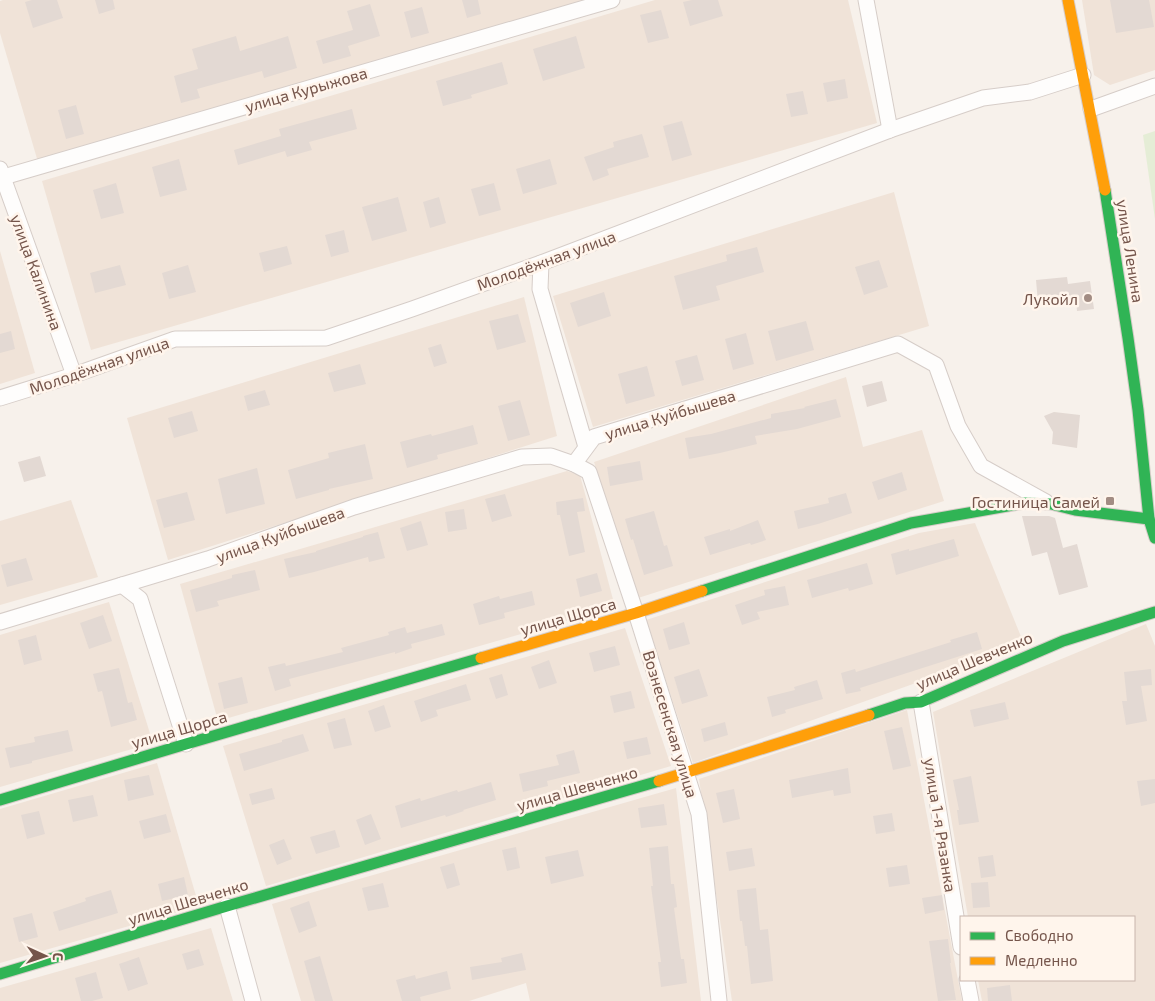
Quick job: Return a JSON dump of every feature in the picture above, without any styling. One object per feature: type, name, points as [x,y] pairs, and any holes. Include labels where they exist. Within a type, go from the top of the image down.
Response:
[{"type":"street","name":"улица Курыжова","points":[[1,175],[612,0]]},
{"type":"street","points":[[866,0],[890,130]]},
{"type":"street","name":"улица Ленина","points":[[1068,0],[1091,109],[1112,231],[1131,351],[1149,519],[1155,538]]},
{"type":"street","name":"Молодёжная улица","points":[[0,398],[74,375],[175,339],[326,338],[541,263],[890,130],[983,98],[1030,92],[1083,75]]},
{"type":"street","points":[[1091,109],[1155,86]]},
{"type":"street","name":"улица Калинина","points":[[1,175],[74,375]]},
{"type":"street","points":[[541,263],[540,289],[586,448]]},
{"type":"street","name":"улица Куйбышева","points":[[0,622],[208,559],[354,507],[522,458],[551,456],[574,464],[594,436],[898,344],[936,365],[958,426],[981,466],[1052,504]]},
{"type":"street","name":"Вознесенская улица","points":[[574,464],[589,472],[636,614],[698,814],[719,1001]]},
{"type":"street","name":"улица Щорса","points":[[0,800],[186,744],[636,614],[911,523],[1025,503],[1052,504],[1075,510],[1149,519]]},
{"type":"street","points":[[122,585],[140,599],[186,744]]},
{"type":"street","name":"улица Шевченко","points":[[0,974],[686,773],[905,703],[921,702],[1062,641],[1155,612]]},
{"type":"street","name":"улица 1-я Рязанка","points":[[921,702],[960,941]]},
{"type":"street","points":[[227,906],[253,1001]]},
{"type":"street","points":[[967,981],[971,1001]]},
{"type":"shaded area","points":[[589,0],[38,162],[0,33],[0,1]]},
{"type":"shaded area","points":[[655,0],[848,0],[877,123],[91,350],[42,181]]},
{"type":"shaded area","points":[[1082,0],[1155,0],[1155,70],[1110,85],[1094,75]]},
{"type":"shaded area","points":[[894,192],[929,326],[593,427],[553,296]]},
{"type":"shaded area","points":[[0,251],[35,373],[0,384]]},
{"type":"shaded area","points":[[524,297],[557,436],[168,560],[127,418]]},
{"type":"shaded area","points":[[846,377],[863,447],[922,430],[944,501],[638,598],[594,462]]},
{"type":"shaded area","points":[[567,471],[580,475],[615,607],[218,721],[180,584]]},
{"type":"shaded area","points":[[71,500],[98,577],[0,605],[0,521]]},
{"type":"shaded area","points":[[975,523],[1024,644],[693,763],[646,620],[919,533]]},
{"type":"shaded area","points":[[109,602],[153,743],[0,787],[0,635]]},
{"type":"shaded area","points":[[1146,624],[1155,646],[1155,1001],[982,1001],[978,981],[1135,981],[1135,916],[968,916],[933,712]]},
{"type":"shaded area","points":[[625,628],[671,766],[266,886],[223,746]]},
{"type":"shaded area","points":[[907,710],[962,1001],[732,1001],[699,779]]},
{"type":"shaded area","points":[[157,763],[199,906],[0,963],[0,809]]},
{"type":"shaded area","points":[[676,788],[701,1001],[530,1001],[526,983],[469,1001],[301,1001],[272,904]]},
{"type":"shaded area","points":[[211,928],[233,1001],[0,1001],[0,988]]},
{"type":"green space","points":[[1155,131],[1155,219],[1143,135]]},
{"type":"building","points":[[32,0],[57,0],[63,18],[33,28],[25,2]]},
{"type":"building","points":[[95,0],[113,0],[115,9],[99,14]]},
{"type":"building","points":[[462,0],[478,0],[481,14],[467,18]]},
{"type":"building","points":[[718,0],[723,16],[690,26],[683,2]]},
{"type":"building","points":[[1110,0],[1149,0],[1154,27],[1116,33]]},
{"type":"building","points":[[370,4],[380,36],[348,46],[351,56],[323,64],[316,41],[353,30],[347,11]]},
{"type":"building","points":[[422,7],[429,33],[411,38],[404,12]]},
{"type":"building","points":[[661,10],[669,38],[648,43],[640,15]]},
{"type":"building","points":[[236,36],[240,51],[288,36],[297,68],[264,78],[262,71],[197,89],[200,98],[181,103],[174,76],[198,69],[192,49]]},
{"type":"building","points":[[576,36],[585,68],[543,81],[533,49]]},
{"type":"building","points":[[502,62],[508,84],[471,95],[472,98],[443,106],[436,81]]},
{"type":"building","points":[[845,79],[848,98],[827,102],[823,83]]},
{"type":"building","points":[[803,91],[808,114],[791,117],[786,94]]},
{"type":"building","points":[[76,105],[84,134],[66,139],[58,110]]},
{"type":"building","points":[[352,109],[357,129],[309,142],[312,150],[287,157],[285,151],[238,165],[234,150],[281,136],[279,129]]},
{"type":"building","points":[[682,121],[692,155],[672,161],[663,126]]},
{"type":"building","points":[[642,134],[649,157],[607,169],[609,175],[593,181],[584,157],[614,147],[613,142]]},
{"type":"building","points":[[179,159],[187,190],[160,197],[152,167]]},
{"type":"building","points":[[550,159],[557,184],[523,194],[516,169]]},
{"type":"building","points":[[116,183],[124,213],[101,219],[93,190]]},
{"type":"building","points":[[494,183],[501,210],[479,216],[471,189]]},
{"type":"building","points":[[398,197],[407,231],[372,241],[362,207]]},
{"type":"building","points":[[439,197],[446,223],[430,228],[423,202]]},
{"type":"building","points":[[344,230],[349,252],[331,257],[325,235]]},
{"type":"building","points":[[287,246],[292,264],[264,272],[259,253]]},
{"type":"building","points":[[757,247],[764,272],[716,286],[720,300],[683,310],[674,276],[727,261],[726,255]]},
{"type":"building","points":[[879,260],[888,287],[864,295],[855,267]]},
{"type":"building","points":[[120,265],[126,285],[95,293],[90,273]]},
{"type":"building","points":[[188,265],[196,292],[169,299],[162,273]]},
{"type":"building","points":[[1067,277],[1068,284],[1090,281],[1094,309],[1077,311],[1076,299],[1038,303],[1036,280]]},
{"type":"building","points":[[604,292],[611,316],[578,327],[570,303]]},
{"type":"building","points":[[518,314],[526,342],[497,350],[489,321]]},
{"type":"building","points":[[806,321],[814,350],[776,361],[768,331]]},
{"type":"building","points":[[11,331],[15,349],[0,353],[0,334]]},
{"type":"building","points":[[746,333],[754,364],[733,370],[725,339]]},
{"type":"building","points":[[441,344],[447,363],[434,367],[428,348]]},
{"type":"building","points":[[697,355],[704,380],[682,386],[675,361]]},
{"type":"building","points":[[360,364],[366,384],[334,392],[328,373]]},
{"type":"building","points":[[647,366],[655,396],[626,404],[618,374]]},
{"type":"building","points":[[882,381],[887,401],[867,407],[862,386]]},
{"type":"building","points":[[265,390],[270,405],[248,411],[244,396]]},
{"type":"building","points":[[836,399],[841,417],[797,429],[755,436],[757,444],[689,459],[685,438],[711,434],[771,418],[771,414],[805,408]]},
{"type":"building","points":[[520,400],[530,435],[508,441],[498,406]]},
{"type":"building","points":[[192,411],[198,431],[174,438],[168,418]]},
{"type":"building","points":[[1054,412],[1080,415],[1077,448],[1052,444],[1053,432],[1044,416]]},
{"type":"building","points":[[473,425],[478,444],[437,455],[438,459],[407,468],[400,442]]},
{"type":"building","points":[[365,444],[373,479],[296,499],[288,470],[329,458],[328,453]]},
{"type":"building","points":[[40,456],[46,476],[24,482],[18,462]]},
{"type":"building","points":[[640,461],[643,480],[610,486],[607,467]]},
{"type":"building","points":[[257,468],[265,504],[226,514],[218,479]]},
{"type":"building","points":[[902,472],[907,490],[878,500],[872,482]]},
{"type":"building","points":[[187,492],[195,520],[164,528],[156,500]]},
{"type":"building","points":[[846,493],[852,513],[798,529],[794,511],[829,503],[828,498]]},
{"type":"building","points":[[505,494],[512,516],[492,522],[485,499]]},
{"type":"building","points":[[583,498],[585,511],[577,512],[585,552],[569,556],[560,515],[557,515],[556,502]]},
{"type":"building","points":[[464,509],[467,529],[448,532],[445,512]]},
{"type":"building","points":[[654,511],[664,546],[667,545],[673,566],[644,575],[625,519]]},
{"type":"building","points":[[1022,516],[1049,516],[1055,518],[1063,548],[1077,544],[1088,587],[1059,595],[1047,552],[1032,556]]},
{"type":"building","points":[[758,520],[766,540],[710,555],[704,537],[730,529],[730,531]]},
{"type":"building","points":[[421,521],[428,545],[407,551],[400,528]]},
{"type":"building","points":[[378,532],[385,558],[369,562],[368,557],[289,578],[284,559],[316,552]]},
{"type":"building","points":[[954,539],[959,556],[896,575],[891,554]]},
{"type":"building","points":[[26,558],[33,580],[7,587],[1,565]]},
{"type":"building","points":[[867,563],[873,584],[849,591],[848,588],[812,598],[807,580]]},
{"type":"building","points":[[255,570],[260,590],[217,601],[219,606],[196,612],[190,590],[232,578],[232,575]]},
{"type":"building","points":[[597,573],[602,591],[580,597],[576,579]]},
{"type":"building","points":[[785,586],[789,605],[757,612],[760,619],[742,625],[735,605],[765,595],[764,590]]},
{"type":"building","points":[[532,591],[535,605],[504,613],[505,618],[479,625],[473,604],[499,596],[500,599]]},
{"type":"building","points":[[103,615],[112,641],[89,649],[80,623]]},
{"type":"building","points":[[684,622],[690,644],[669,650],[663,629]]},
{"type":"building","points":[[442,624],[445,635],[411,644],[412,648],[395,654],[395,652],[289,679],[291,686],[275,691],[268,667],[285,663],[286,666],[343,652],[341,648],[389,635],[388,632],[405,627],[407,633]]},
{"type":"building","points":[[977,632],[982,649],[860,688],[861,691],[846,694],[841,673],[855,669],[856,672]]},
{"type":"building","points":[[36,635],[42,660],[24,665],[18,640]]},
{"type":"building","points":[[615,646],[620,665],[594,672],[589,653]]},
{"type":"building","points":[[549,660],[557,683],[539,689],[531,667]]},
{"type":"building","points":[[119,668],[128,703],[132,702],[137,720],[111,727],[102,691],[98,692],[93,674]]},
{"type":"building","points":[[699,669],[708,696],[682,704],[674,677]]},
{"type":"building","points":[[1151,669],[1152,685],[1141,686],[1147,721],[1126,725],[1122,701],[1127,701],[1124,672]]},
{"type":"building","points":[[502,674],[508,695],[496,699],[489,678]]},
{"type":"building","points":[[242,677],[248,703],[224,709],[218,683]]},
{"type":"building","points":[[817,680],[823,699],[785,710],[786,713],[772,717],[767,697],[795,690],[794,687]]},
{"type":"building","points":[[466,684],[471,700],[436,710],[438,716],[421,722],[414,701]]},
{"type":"building","points":[[631,691],[635,708],[614,713],[610,696]]},
{"type":"building","points":[[1005,702],[1009,719],[974,727],[970,710]]},
{"type":"building","points":[[384,705],[391,727],[375,732],[368,711]]},
{"type":"building","points":[[345,718],[352,745],[334,749],[327,723]]},
{"type":"building","points":[[725,722],[728,735],[704,742],[701,729]]},
{"type":"building","points":[[902,727],[911,766],[893,770],[884,731]]},
{"type":"building","points":[[68,730],[73,751],[10,768],[5,748],[35,742],[34,737]]},
{"type":"building","points":[[303,734],[309,751],[244,771],[239,754]]},
{"type":"building","points":[[647,737],[651,754],[627,759],[623,742]]},
{"type":"building","points":[[574,750],[580,773],[547,781],[548,786],[523,792],[519,774],[559,765],[556,755]]},
{"type":"building","points":[[848,768],[851,793],[834,796],[833,790],[792,798],[789,780]]},
{"type":"building","points":[[149,775],[154,795],[128,801],[124,780]]},
{"type":"building","points":[[971,776],[979,822],[959,825],[957,810],[959,810],[953,780]]},
{"type":"building","points":[[1155,779],[1155,803],[1141,806],[1137,781]]},
{"type":"building","points":[[491,782],[496,800],[446,817],[445,815],[401,828],[395,806],[420,798],[421,801],[457,790],[458,792]]},
{"type":"building","points":[[272,788],[275,799],[252,805],[249,794]]},
{"type":"building","points":[[734,789],[740,819],[723,823],[716,793]]},
{"type":"building","points":[[93,795],[98,816],[73,822],[68,800]]},
{"type":"building","points":[[664,804],[667,825],[641,828],[638,808]]},
{"type":"building","points":[[39,811],[45,834],[27,839],[21,815]]},
{"type":"building","points":[[892,813],[895,831],[876,834],[873,816]]},
{"type":"building","points":[[166,814],[171,832],[144,839],[139,821]]},
{"type":"building","points":[[371,814],[381,839],[365,845],[356,820]]},
{"type":"building","points":[[335,830],[340,847],[316,854],[310,837]]},
{"type":"building","points":[[284,839],[292,859],[277,865],[269,845]]},
{"type":"building","points":[[668,846],[671,884],[674,884],[677,907],[674,908],[681,959],[684,959],[687,983],[661,987],[658,962],[661,962],[651,886],[653,886],[649,848]]},
{"type":"building","points":[[516,847],[520,868],[507,871],[502,850]]},
{"type":"building","points":[[752,848],[755,866],[729,871],[726,852]]},
{"type":"building","points":[[578,850],[584,876],[551,884],[545,857]]},
{"type":"building","points":[[993,855],[996,876],[981,878],[978,857]]},
{"type":"building","points":[[454,863],[460,885],[447,889],[440,867]]},
{"type":"building","points":[[907,865],[910,884],[889,887],[886,868]]},
{"type":"building","points":[[184,877],[188,895],[162,901],[158,884]]},
{"type":"building","points":[[988,882],[990,907],[973,908],[971,883]]},
{"type":"building","points":[[383,883],[389,907],[368,911],[362,888]]},
{"type":"building","points":[[756,888],[760,930],[768,929],[773,981],[751,984],[747,946],[745,946],[742,921],[740,921],[737,890]]},
{"type":"building","points":[[111,890],[118,913],[59,931],[53,912],[86,901],[85,898]]},
{"type":"building","points":[[942,895],[944,910],[925,914],[922,898]]},
{"type":"building","points":[[309,901],[317,926],[299,933],[290,908]]},
{"type":"building","points":[[32,913],[38,937],[19,942],[13,918]]},
{"type":"building","points":[[948,939],[956,1000],[938,1001],[929,941]]},
{"type":"building","points":[[199,949],[204,965],[187,970],[182,954]]},
{"type":"building","points":[[522,953],[526,970],[472,980],[470,967],[502,962],[501,958]]},
{"type":"building","points":[[320,956],[333,1001],[315,1001],[304,961]]},
{"type":"building","points":[[139,957],[148,984],[128,991],[119,964]]},
{"type":"building","points":[[447,971],[451,989],[420,997],[421,1001],[402,1001],[396,980],[415,975],[416,979]]},
{"type":"building","points":[[96,972],[103,998],[81,1001],[75,978]]},
{"type":"building","points":[[1010,985],[1012,1001],[988,1001],[987,988]]},
{"type":"traffic: fast","points":[[1105,190],[1138,410],[1149,519],[1155,538]]},
{"type":"traffic: fast","points":[[702,591],[911,523],[1025,503],[1051,504],[1075,510],[1149,519]]},
{"type":"traffic: fast","points":[[869,715],[905,703],[921,702],[1063,641],[1155,612]]},
{"type":"traffic: fast","points":[[0,800],[481,658]]},
{"type":"traffic: fast","points":[[0,974],[659,781]]},
{"type":"traffic: slow","points":[[1068,0],[1105,190]]},
{"type":"traffic: slow","points":[[481,658],[636,613],[702,591]]},
{"type":"traffic: slow","points":[[659,781],[869,715]]},
{"type":"place","name":"Лукойл","points":[[1088,298]]},
{"type":"place","name":"Гостиница Самей","points":[[1110,501]]}]
